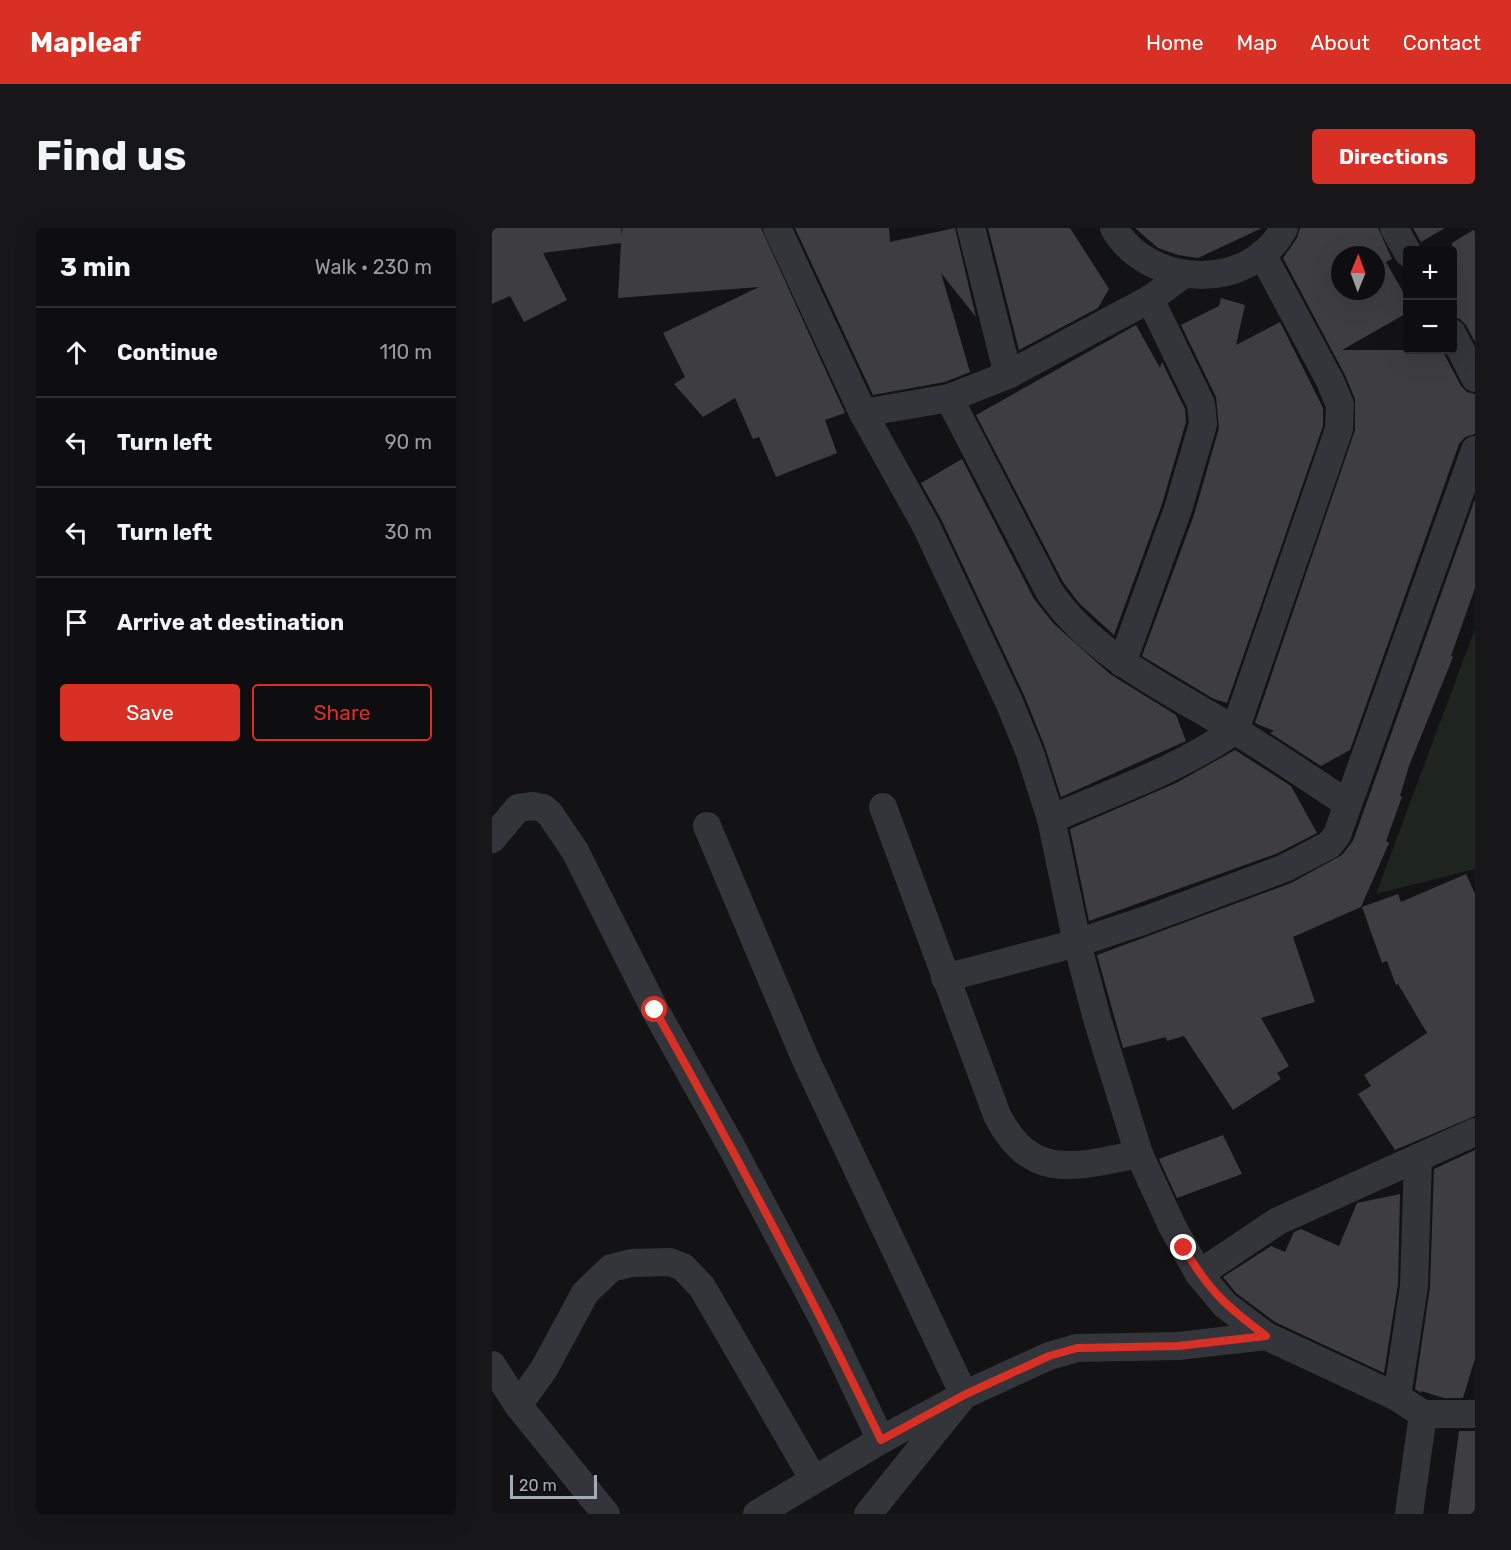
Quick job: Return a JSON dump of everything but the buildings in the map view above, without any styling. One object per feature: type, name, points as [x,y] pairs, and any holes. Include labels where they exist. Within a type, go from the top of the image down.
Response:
[{"type":"street","points":[[777,228],[863,414],[926,526],[994,670],[1030,753],[1051,819],[1077,943],[1139,1154],[1172,1226],[1199,1274],[1225,1305],[1266,1336],[1397,1397],[1423,1414],[1475,1414]]},
{"type":"street","points":[[971,228],[1008,375]]},
{"type":"street","points":[[1114,228],[1121,241],[1149,264],[1183,275],[1211,276],[1238,268],[1262,254],[1284,228]]},
{"type":"street","points":[[1394,228],[1403,246]]},
{"type":"street","points":[[1051,819],[1200,754],[1235,730],[1339,429],[1340,405],[1330,381],[1262,254]]},
{"type":"street","points":[[863,414],[949,398],[1008,375],[1150,299],[1183,275]]},
{"type":"street","points":[[1122,663],[1178,509],[1203,424],[1201,404],[1150,299]]},
{"type":"street","points":[[1457,343],[1475,378]]},
{"type":"street","points":[[949,398],[1049,591],[1066,616],[1122,663],[1235,730],[1348,804]]},
{"type":"street","points":[[945,978],[1077,943],[1168,912],[1285,868],[1329,845],[1337,835],[1475,450]]},
{"type":"street","points":[[492,839],[511,814],[525,806],[543,808],[575,850],[655,1010],[731,1146],[824,1321],[881,1440]]},
{"type":"street","points":[[883,807],[997,1115],[1012,1142],[1023,1153],[1040,1161],[1065,1165],[1088,1164],[1139,1154]]},
{"type":"street","points":[[707,826],[810,1069],[964,1395]]},
{"type":"street","points":[[1199,1274],[1278,1221],[1358,1182],[1475,1132]]},
{"type":"street","points":[[1397,1397],[1414,1286],[1418,1158]]},
{"type":"street","points":[[518,1405],[544,1369],[574,1311],[595,1281],[611,1268],[631,1263],[670,1262],[683,1267],[702,1287],[814,1480]]},
{"type":"street","points":[[757,1514],[881,1440],[964,1395],[1049,1356],[1077,1348],[1178,1346],[1266,1336]]},
{"type":"street","points":[[492,1365],[518,1405],[606,1514]]},
{"type":"street","points":[[868,1514],[964,1395]]},
{"type":"street","points":[[1409,1514],[1423,1414]]},
{"type":"shaded area","points":[[1475,629],[1475,869],[1376,894]]},
{"type":"route","points":[[655,1010],[731,1146],[824,1321],[881,1440],[964,1395],[1049,1356],[1077,1348],[1178,1346],[1266,1336],[1225,1305],[1199,1274],[1184,1248]]}]
